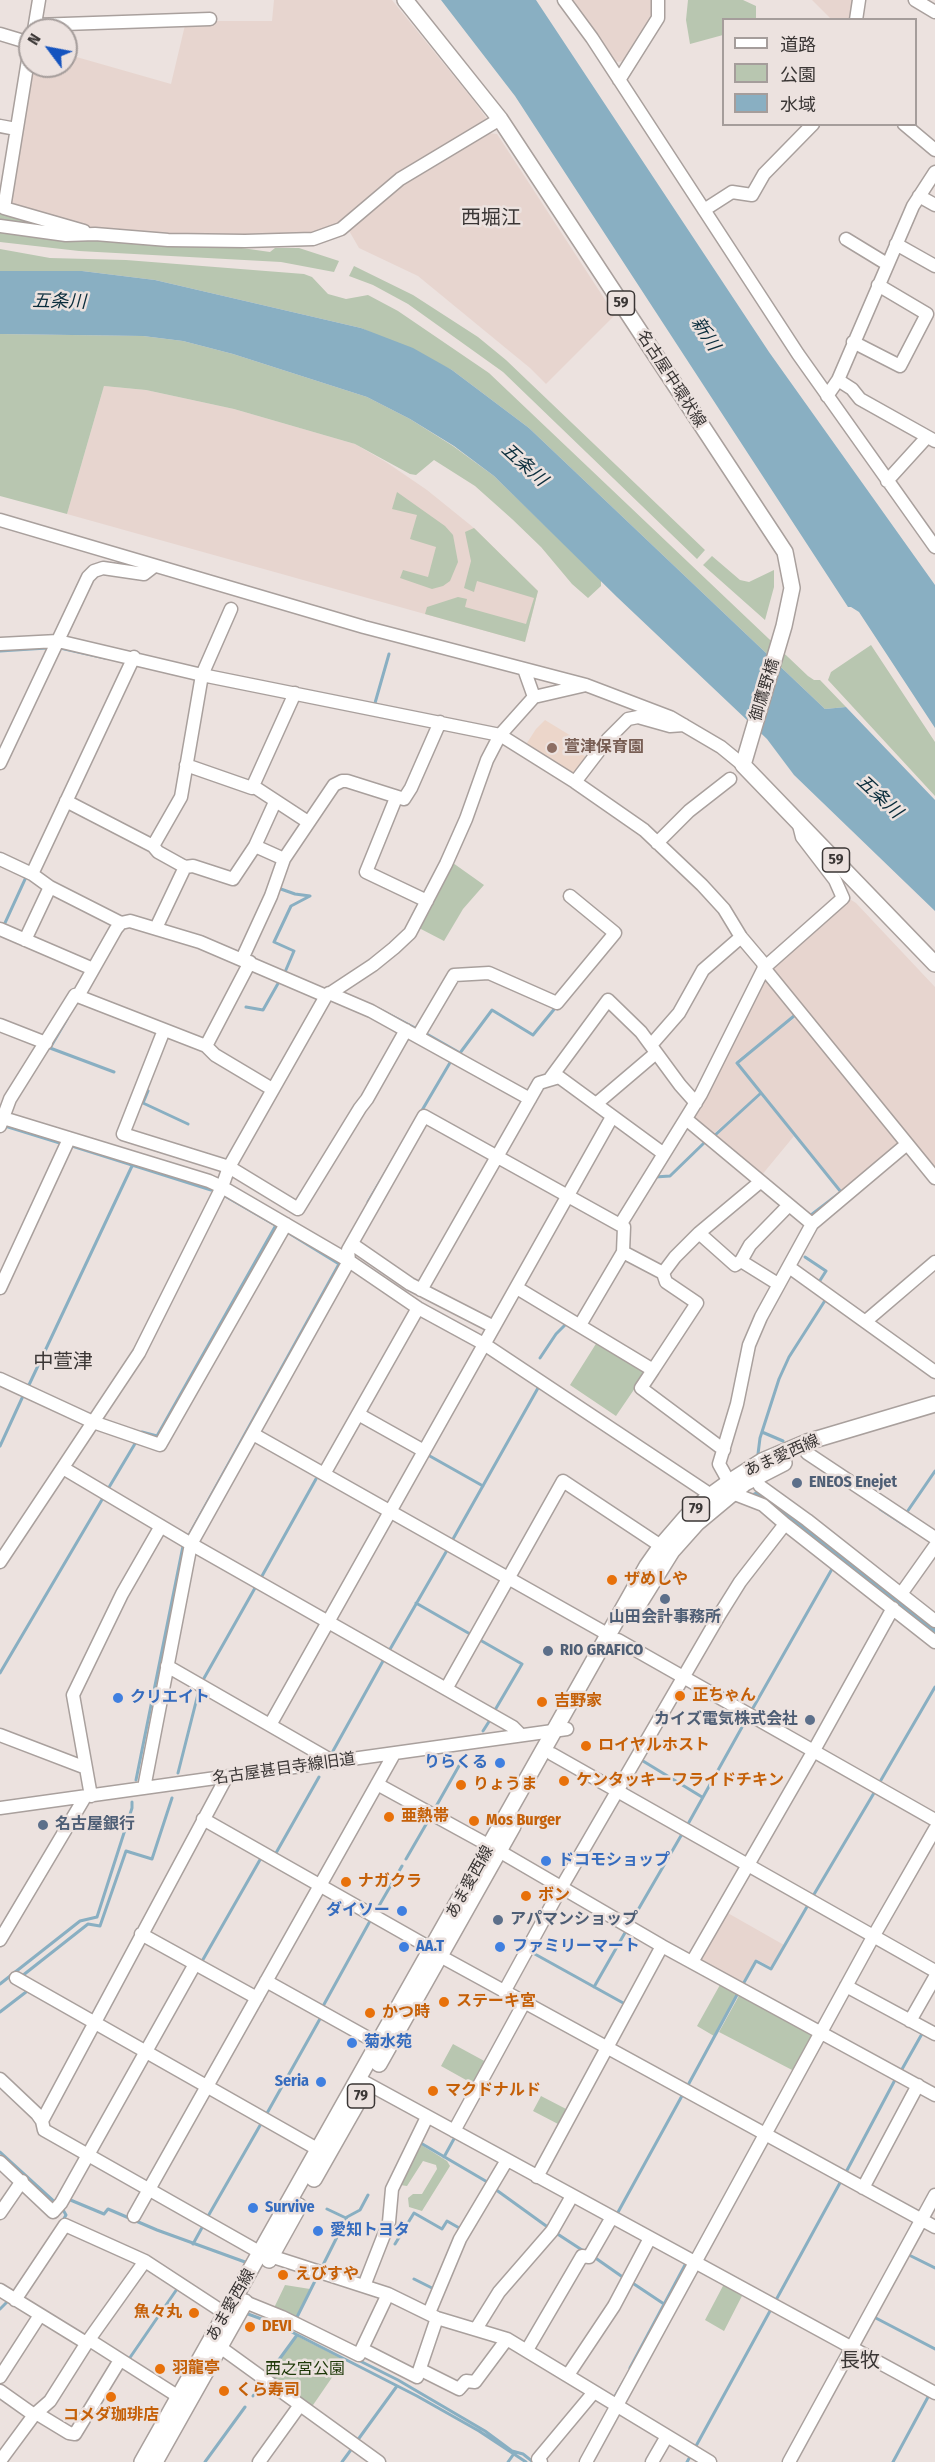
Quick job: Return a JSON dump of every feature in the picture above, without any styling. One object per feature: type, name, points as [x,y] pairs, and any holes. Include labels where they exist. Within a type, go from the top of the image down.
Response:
[{"type":"main road","name":"名古屋中環状線","points":[[405,0],[500,119],[785,552],[792,588],[784,626]]},
{"type":"main road","name":"御鷹野橋","points":[[745,760],[784,626]]},
{"type":"main road","name":"59","points":[[745,760],[798,821],[935,964]]},
{"type":"main road","name":"あま愛西線","points":[[613,1638],[672,1551],[730,1487],[762,1461],[807,1442],[935,1404]]},
{"type":"main road","name":"あま愛西線","points":[[142,2462],[226,2314],[266,2254],[613,1638],[661,1546],[687,1516],[711,1496],[807,1453],[935,1414]]},
{"type":"main road","name":"あま愛西線","points":[[494,1849],[552,1754],[561,1730]]},
{"type":"main road","name":"あま愛西線","points":[[155,2462],[245,2302],[266,2254],[319,2150],[363,2082],[379,2044],[436,1952]]},
{"type":"street","points":[[36,18],[39,0]]},
{"type":"street","points":[[564,0],[827,396],[935,547]]},
{"type":"street","points":[[619,80],[658,18],[658,0]]},
{"type":"street","points":[[856,18],[859,0]]},
{"type":"street","points":[[915,0],[935,12]]},
{"type":"street","points":[[78,25],[210,19]]},
{"type":"street","points":[[0,34],[18,39]]},
{"type":"street","points":[[25,78],[4,208],[95,234]]},
{"type":"street","points":[[0,226],[66,235],[95,234],[168,240],[313,239],[341,229],[400,179],[500,119]]},
{"type":"street","points":[[0,126],[16,129]]},
{"type":"street","points":[[704,210],[732,192],[752,195],[764,174],[811,126]]},
{"type":"street","points":[[906,126],[935,150]]},
{"type":"street","points":[[827,396],[838,380],[887,264],[919,196],[935,172]]},
{"type":"street","points":[[919,196],[935,205]]},
{"type":"street","points":[[846,239],[887,264]]},
{"type":"street","points":[[896,244],[935,266]]},
{"type":"street","points":[[853,342],[900,366],[927,315],[878,285]]},
{"type":"street","points":[[838,380],[852,389],[860,399],[931,439],[887,481]]},
{"type":"street","points":[[0,520],[153,567],[364,627],[586,685],[670,717],[745,760]]},
{"type":"street","points":[[0,763],[88,577],[94,571],[103,568],[144,574],[153,567]]},
{"type":"street","points":[[153,846],[180,797],[202,675],[231,609]]},
{"type":"street","points":[[0,644],[57,641],[134,657],[202,675],[500,735],[575,782],[644,830],[724,909],[764,968],[935,1178]]},
{"type":"street","points":[[32,874],[134,657]]},
{"type":"street","points":[[524,669],[534,697]]},
{"type":"street","points":[[0,1562],[139,1353],[222,1187],[229,1167],[327,994],[373,965],[410,933],[466,819],[487,760],[500,735],[534,697],[586,685]]},
{"type":"street","points":[[253,786],[295,693]]},
{"type":"street","points":[[575,782],[608,738],[628,719],[638,717],[670,726],[686,725]]},
{"type":"street","points":[[206,1046],[246,960],[284,859],[334,785],[342,781],[404,799],[440,722]]},
{"type":"street","points":[[186,765],[253,786],[308,822]]},
{"type":"street","points":[[657,843],[689,811],[730,779]]},
{"type":"street","points":[[396,798],[366,872],[427,900]]},
{"type":"street","points":[[66,801],[153,846],[158,852],[185,867],[193,866],[233,879],[255,846],[275,801]]},
{"type":"street","points":[[620,1225],[696,1103],[764,968],[843,898],[835,880],[802,837],[798,821]]},
{"type":"street","points":[[255,846],[284,859]]},
{"type":"street","points":[[0,859],[121,923],[130,921],[156,928],[246,960],[371,1011],[530,1099]]},
{"type":"street","points":[[156,928],[185,867]]},
{"type":"street","points":[[25,940],[50,887]]},
{"type":"street","points":[[418,1036],[454,975],[489,973],[557,1003],[615,933],[570,896]]},
{"type":"street","points":[[78,996],[121,923]]},
{"type":"street","points":[[0,929],[93,969]]},
{"type":"street","points":[[596,1104],[653,1049],[679,1013],[703,970],[741,937]]},
{"type":"street","points":[[272,1089],[215,1055],[206,1046],[75,995],[46,1043],[5,1097],[1,1120],[69,1138],[222,1187],[349,1261],[418,1308],[484,1344],[711,1496]]},
{"type":"street","points":[[549,1080],[608,1000],[631,1021],[696,1103]]},
{"type":"street","points":[[0,1025],[46,1043]]},
{"type":"street","points":[[164,1030],[123,1134],[229,1167],[298,1209],[367,1099],[406,1029]]},
{"type":"street","points":[[421,1290],[539,1083],[559,1077],[664,1154]]},
{"type":"street","points":[[144,1788],[191,1544],[349,1261],[348,1250],[424,1116],[624,1227],[623,1252],[580,1325]]},
{"type":"street","points":[[270,1725],[612,1117]]},
{"type":"street","points":[[686,1119],[812,1224]]},
{"type":"street","points":[[0,1288],[69,1138]]},
{"type":"street","points":[[907,1144],[812,1224],[778,1284],[749,1345],[719,1464],[730,1487],[757,1501],[935,1642]]},
{"type":"street","points":[[663,1273],[699,1233],[760,1182]]},
{"type":"street","points":[[699,1233],[735,1265],[741,1261],[750,1245],[789,1205]]},
{"type":"street","points":[[0,1379],[93,1422],[160,1445],[286,1224]]},
{"type":"street","points":[[352,1244],[421,1290],[495,1328]]},
{"type":"street","points":[[623,1252],[663,1273],[666,1281],[697,1303],[641,1388],[724,1450]]},
{"type":"street","points":[[741,1261],[778,1284]]},
{"type":"street","points":[[866,1321],[935,1262]]},
{"type":"street","points":[[789,1267],[935,1372]]},
{"type":"street","points":[[517,1288],[653,1370]]},
{"type":"street","points":[[324,1474],[418,1308]]},
{"type":"street","points":[[358,1414],[424,1451]]},
{"type":"street","points":[[253,1434],[935,1820]]},
{"type":"street","points":[[807,1453],[935,1538]]},
{"type":"street","points":[[63,1468],[191,1544],[513,1727],[521,1735]]},
{"type":"street","points":[[755,1477],[760,1486],[935,1621]]},
{"type":"street","points":[[447,1689],[563,1481],[661,1546]]},
{"type":"street","points":[[504,1992],[561,1888],[737,1587],[785,1524]]},
{"type":"street","points":[[0,1940],[88,1796],[86,1768],[73,1695],[122,1594],[161,1526]]},
{"type":"street","points":[[901,1594],[935,1546]]},
{"type":"street","points":[[692,1962],[893,1608]]},
{"type":"street","points":[[167,1666],[334,1762]]},
{"type":"street","name":"名古屋甚目寺線旧道","points":[[0,1808],[561,1730]]},
{"type":"street","points":[[0,1735],[86,1768]]},
{"type":"street","points":[[134,2216],[394,1754]]},
{"type":"street","points":[[552,1754],[935,1971]]},
{"type":"street","points":[[42,2121],[226,1778]]},
{"type":"street","points":[[377,1784],[662,1946],[935,2095]]},
{"type":"street","points":[[203,1819],[504,1992],[935,2227]]},
{"type":"street","points":[[586,2462],[873,1936],[935,1828]]},
{"type":"street","points":[[141,1934],[257,1998]]},
{"type":"street","points":[[537,2177],[662,1946]]},
{"type":"street","points":[[0,2162],[53,2212],[61,2203],[89,2155],[195,1964]]},
{"type":"street","points":[[910,2021],[935,1977]]},
{"type":"street","points":[[16,1978],[319,2150]]},
{"type":"street","points":[[266,1981],[379,2044]]},
{"type":"street","points":[[846,1986],[935,2034]]},
{"type":"street","points":[[454,2131],[524,2003]]},
{"type":"street","points":[[0,2079],[42,2121],[44,2130],[266,2254],[388,2294],[433,2315],[507,2339],[710,2462]]},
{"type":"street","points":[[363,2082],[935,2393]]},
{"type":"street","points":[[863,2188],[918,2085]]},
{"type":"street","points":[[364,2286],[390,2222],[392,2190],[427,2117]]},
{"type":"street","points":[[362,2349],[417,2377],[421,2370],[433,2315],[460,2239],[507,2160]]},
{"type":"street","points":[[0,2213],[22,2181]]},
{"type":"street","points":[[789,2462],[935,2195]]},
{"type":"street","points":[[476,2329],[499,2292],[552,2231],[572,2196]]},
{"type":"street","points":[[527,2350],[582,2256],[590,2257],[612,2217]]},
{"type":"street","points":[[15,2300],[65,2225],[145,2261],[226,2314]]},
{"type":"street","points":[[568,2375],[614,2306],[650,2238]]},
{"type":"street","points":[[0,2461],[35,2414],[50,2401],[88,2340],[145,2261]]},
{"type":"street","points":[[0,2290],[82,2341],[88,2340],[179,2397]]},
{"type":"street","points":[[245,2302],[282,2317],[359,2355],[388,2294]]},
{"type":"street","points":[[0,2377],[40,2315]]},
{"type":"street","points":[[421,2370],[459,2389],[466,2380],[475,2382],[507,2339]]},
{"type":"street","points":[[220,2347],[379,2462]]},
{"type":"street","points":[[0,2391],[35,2414],[75,2434],[120,2360]]},
{"type":"street","points":[[541,2462],[538,2459],[594,2392]]},
{"type":"street","points":[[258,2462],[300,2404]]},
{"type":"street","points":[[652,2462],[667,2436]]},
{"type":"shaded area","points":[[274,0],[392,0],[487,119],[485,123],[345,221],[312,232],[283,237],[171,236],[78,227],[14,207],[8,199],[30,78],[78,78],[78,57],[171,84],[186,21],[272,21]]},
{"type":"shaded area","points":[[573,0],[654,0],[654,18],[626,61],[615,62]]},
{"type":"shaded area","points":[[812,0],[856,0],[853,18],[830,18]]},
{"type":"shaded area","points":[[487,133],[497,134],[615,315],[546,384],[530,368],[418,276],[359,248],[348,229],[403,182]]},
{"type":"shaded area","points":[[104,386],[146,390],[234,409],[355,444],[386,462],[427,490],[474,528],[538,591],[525,642],[67,514]]},
{"type":"shaded area","name":"萱津保育園","points":[[545,720],[581,742],[576,750],[589,759],[574,776],[525,746]]},
{"type":"shaded area","points":[[848,898],[856,903],[935,987],[935,1169],[773,971],[773,964]]},
{"type":"shaded area","points":[[764,978],[794,1015],[735,1062],[760,1093],[712,1135],[691,1118]]},
{"type":"shaded area","points":[[796,1017],[900,1144],[843,1192],[738,1063]]},
{"type":"shaded area","points":[[761,1095],[794,1136],[761,1176],[714,1137]]},
{"type":"shaded area","points":[[726,1912],[784,1945],[771,1967],[756,1959],[741,1985],[698,1961]]},
{"type":"green space","points":[[688,0],[743,0],[756,6],[756,18],[722,18],[722,35],[690,44],[686,20]]},
{"type":"green space","points":[[0,211],[68,231],[0,222]]},
{"type":"green space","points":[[0,231],[60,238],[228,246],[270,252],[275,248],[299,248],[339,261],[334,272],[281,262],[79,251],[0,242]]},
{"type":"green space","points":[[0,249],[50,258],[126,260],[304,274],[312,277],[328,294],[346,299],[368,295],[398,311],[489,373],[808,676],[814,680],[820,680],[846,707],[825,709],[529,428],[452,370],[361,328],[155,280],[82,271],[0,271]]},
{"type":"green space","points":[[354,266],[413,295],[478,337],[506,360],[705,550],[697,559],[503,372],[408,304],[373,285],[349,276]]},
{"type":"green space","points":[[0,334],[143,336],[183,341],[233,354],[367,397],[410,419],[453,446],[494,476],[601,580],[601,586],[588,598],[572,584],[541,547],[512,519],[475,486],[434,460],[416,475],[410,474],[355,444],[234,409],[146,390],[104,386],[67,514],[0,496]]},
{"type":"green space","points":[[397,492],[445,526],[453,535],[458,562],[450,581],[443,586],[432,589],[400,578],[403,570],[428,577],[436,547],[410,539],[417,515],[392,509]]},
{"type":"green space","points":[[474,528],[538,591],[525,642],[425,614],[427,607],[458,597],[467,599],[465,607],[526,624],[534,598],[477,581],[474,592],[464,588],[471,561],[465,532]]},
{"type":"green space","points":[[712,556],[740,580],[749,582],[774,570],[774,587],[765,620],[703,565]]},
{"type":"green space","points":[[871,645],[935,742],[935,796],[828,680],[831,672]]},
{"type":"green space","points":[[453,863],[484,885],[463,909],[444,941],[419,928]]},
{"type":"green space","points":[[599,1339],[648,1369],[616,1416],[570,1385]]},
{"type":"green space","points":[[721,1983],[738,1992],[714,2036],[697,2026]]},
{"type":"green space","points":[[741,1992],[814,2031],[794,2071],[719,2032]]},
{"type":"green space","points":[[453,2044],[488,2063],[475,2085],[441,2066]]},
{"type":"green space","points":[[541,2096],[568,2110],[560,2125],[533,2111]]},
{"type":"green space","points":[[420,2144],[447,2161],[450,2166],[422,2211],[409,2207],[408,2198],[413,2194],[422,2194],[437,2169],[436,2165],[423,2161],[407,2186],[400,2185]]},
{"type":"green space","points":[[724,2284],[743,2294],[724,2331],[705,2320]]},
{"type":"green space","points":[[285,2285],[310,2289],[295,2320],[273,2310]]},
{"type":"green space","name":"西之宮公園","points":[[297,2336],[344,2360],[311,2408],[268,2376]]},
{"type":"water","name":"新川","points":[[441,0],[536,0],[769,352],[935,585],[935,728],[859,612],[848,607],[515,96]]},
{"type":"water","name":"五条川","points":[[0,271],[82,271],[155,280],[361,328],[413,348],[452,370],[529,428],[825,709],[846,707],[935,800],[935,911],[794,775],[767,739],[617,597],[494,476],[454,446],[410,419],[367,397],[233,354],[183,341],[143,336],[0,334]]},
{"type":"water","points":[[759,1490],[935,1625],[935,1637],[749,1495]]},
{"type":"waterway","points":[[0,651],[47,648]]},
{"type":"waterway","points":[[60,648],[105,658]]},
{"type":"waterway","points":[[375,703],[389,654]]},
{"type":"waterway","points":[[4,925],[26,877]]},
{"type":"waterway","points":[[278,888],[310,896],[291,906],[274,942],[294,951],[285,972]]},
{"type":"waterway","points":[[246,1007],[263,1010],[280,980]]},
{"type":"waterway","points":[[425,1033],[460,1053],[492,1010],[533,1035],[556,1007]]},
{"type":"waterway","points":[[379,1009],[417,1029]]},
{"type":"waterway","points":[[794,1016],[737,1063],[841,1192],[811,1215]]},
{"type":"waterway","points":[[67,1019],[50,1048],[114,1072]]},
{"type":"waterway","points":[[368,1202],[451,1061]]},
{"type":"waterway","points":[[148,1091],[143,1103],[188,1124]]},
{"type":"waterway","points":[[714,1136],[761,1093]]},
{"type":"waterway","points":[[5,1126],[63,1144]]},
{"type":"waterway","points":[[655,1177],[670,1176],[705,1142]]},
{"type":"waterway","points":[[72,1146],[211,1190]]},
{"type":"waterway","points":[[28,1387],[132,1166]]},
{"type":"waterway","points":[[225,1196],[275,1225]]},
{"type":"waterway","points":[[141,1434],[142,1432],[157,1436],[276,1225]]},
{"type":"waterway","points":[[188,1537],[339,1264],[287,1232]]},
{"type":"waterway","points":[[805,1257],[826,1271],[819,1282]]},
{"type":"waterway","points":[[758,1454],[760,1438],[779,1379],[789,1357],[826,1299]]},
{"type":"waterway","points":[[540,1358],[556,1334],[567,1323]]},
{"type":"waterway","points":[[453,1539],[538,1388]]},
{"type":"waterway","points":[[0,1446],[23,1396]]},
{"type":"waterway","points":[[762,1432],[783,1441]]},
{"type":"waterway","points":[[108,1489],[136,1442]]},
{"type":"waterway","points":[[428,1455],[483,1486]]},
{"type":"waterway","points":[[907,1512],[935,1471]]},
{"type":"waterway","points":[[262,1576],[316,1479]]},
{"type":"waterway","points":[[0,1673],[103,1498]]},
{"type":"waterway","points":[[880,1509],[906,1526]]},
{"type":"waterway","points":[[136,1780],[183,1546]]},
{"type":"waterway","points":[[389,1651],[446,1552]]},
{"type":"waterway","points":[[753,1708],[832,1569]]},
{"type":"waterway","points":[[203,1680],[255,1588]]},
{"type":"waterway","points":[[416,1603],[470,1634]]},
{"type":"waterway","points":[[480,1640],[522,1664],[495,1710]]},
{"type":"waterway","points":[[333,1751],[383,1661]]},
{"type":"waterway","points":[[881,1780],[935,1687]]},
{"type":"waterway","points":[[178,1773],[199,1690]]},
{"type":"waterway","points":[[483,1731],[490,1720]]},
{"type":"waterway","points":[[688,1824],[746,1720]]},
{"type":"waterway","points":[[434,1810],[464,1757]]},
{"type":"waterway","points":[[643,1761],[702,1797]]},
{"type":"waterway","points":[[276,1853],[319,1777]]},
{"type":"waterway","points":[[813,1896],[874,1793]]},
{"type":"waterway","points":[[22,1976],[88,1924],[100,1926],[126,1851],[152,1859],[172,1798]]},
{"type":"waterway","points":[[0,1984],[80,1921],[97,1917],[132,1802]]},
{"type":"waterway","points":[[406,1859],[428,1821]]},
{"type":"waterway","points":[[631,1922],[682,1834]]},
{"type":"waterway","points":[[201,1963],[261,1858]]},
{"type":"waterway","points":[[376,1911],[402,1866]]},
{"type":"waterway","points":[[742,1986],[756,1961],[771,1969],[808,1905]]},
{"type":"waterway","points":[[322,2008],[370,1921]]},
{"type":"waterway","points":[[594,1987],[626,1931]]},
{"type":"waterway","points":[[533,1953],[625,2004]]},
{"type":"waterway","points":[[0,2012],[26,1992]]},
{"type":"waterway","points":[[687,2087],[738,1993]]},
{"type":"waterway","points":[[266,2115],[321,2017]]},
{"type":"waterway","points":[[901,2071],[923,2032]]},
{"type":"waterway","points":[[845,2174],[896,2078]]},
{"type":"waterway","points":[[619,2215],[617,2214],[683,2094]]},
{"type":"waterway","points":[[207,2218],[262,2122]]},
{"type":"waterway","points":[[444,2157],[455,2137]]},
{"type":"waterway","points":[[419,2142],[489,2183]]},
{"type":"waterway","points":[[0,2152],[56,2203]]},
{"type":"waterway","points":[[776,2300],[841,2181]]},
{"type":"waterway","points":[[495,2189],[549,2228]]},
{"type":"waterway","points":[[341,2228],[347,2217],[360,2210],[368,2195]]},
{"type":"waterway","points":[[68,2199],[104,2214],[108,2209],[157,2230],[245,2262]]},
{"type":"waterway","points":[[62,2208],[66,2215],[62,2222]]},
{"type":"waterway","points":[[327,2209],[346,2218]]},
{"type":"waterway","points":[[395,2244],[414,2213],[442,2229],[447,2221],[461,2229]]},
{"type":"waterway","points":[[193,2244],[204,2224]]},
{"type":"waterway","points":[[556,2233],[582,2250]]},
{"type":"waterway","points":[[322,2267],[338,2235]]},
{"type":"waterway","points":[[909,2255],[935,2268]]},
{"type":"waterway","points":[[594,2257],[624,2278]]},
{"type":"waterway","points":[[630,2368],[685,2265]]},
{"type":"waterway","points":[[296,2319],[318,2275]]},
{"type":"waterway","points":[[414,2279],[436,2290]]},
{"type":"waterway","points":[[631,2282],[664,2304]]},
{"type":"waterway","points":[[129,2359],[177,2289],[175,2287]]},
{"type":"waterway","points":[[0,2309],[8,2301]]},
{"type":"waterway","points":[[696,2446],[770,2311]]},
{"type":"waterway","points":[[248,2314],[278,2325],[417,2396],[479,2431],[526,2462]]},
{"type":"waterway","points":[[872,2316],[935,2349]]},
{"type":"waterway","points":[[267,2376],[297,2335]]},
{"type":"waterway","points":[[358,2360],[398,2380],[533,2462]]},
{"type":"waterway","points":[[614,2398],[625,2379]]},
{"type":"waterway","points":[[253,2396],[262,2383]]},
{"type":"waterway","points":[[357,2441],[397,2386]]},
{"type":"waterway","points":[[893,2462],[928,2397]]},
{"type":"waterway","points":[[205,2462],[245,2407]]},
{"type":"waterway","points":[[342,2462],[353,2447]]},
{"type":"waterway","points":[[508,2462],[513,2455]]},
{"type":"waterway","points":[[687,2462],[691,2455]]},
{"type":"place","name":"萱津保育園","points":[[552,748]]},
{"type":"place","name":"ENEOS Enejet","points":[[797,1483]]},
{"type":"place","name":"ザめしや","points":[[612,1580]]},
{"type":"place","name":"山田会計事務所","points":[[665,1599]]},
{"type":"place","name":"RIO GRAFICO","points":[[548,1651]]},
{"type":"place","name":"正ちゃん","points":[[680,1696]]},
{"type":"place","name":"クリエイト","points":[[118,1698]]},
{"type":"place","name":"吉野家","points":[[542,1702]]},
{"type":"place","name":"カイズ電気株式会社","points":[[810,1720]]},
{"type":"place","name":"ロイヤルホスト","points":[[586,1746]]},
{"type":"place","name":"りらくる","points":[[500,1763]]},
{"type":"place","name":"ケンタッキーフライドチキン","points":[[564,1781]]},
{"type":"place","name":"りょうま","points":[[461,1785]]},
{"type":"place","name":"亜熱帯","points":[[389,1817]]},
{"type":"place","name":"Mos Burger","points":[[474,1821]]},
{"type":"place","name":"名古屋銀行","points":[[43,1825]]},
{"type":"place","name":"ドコモショップ","points":[[546,1861]]},
{"type":"place","name":"ナガクラ","points":[[346,1882]]},
{"type":"place","name":"ボン","points":[[526,1896]]},
{"type":"place","name":"ダイソー","points":[[402,1911]]},
{"type":"place","name":"アパマンショップ","points":[[498,1920]]},
{"type":"place","name":"AA.T","points":[[404,1947]]},
{"type":"place","name":"ファミリーマート","points":[[500,1947]]},
{"type":"place","name":"ステーキ宮","points":[[444,2002]]},
{"type":"place","name":"かつ時","points":[[370,2013]]},
{"type":"place","name":"菊水苑","points":[[352,2043]]},
{"type":"place","name":"Seria","points":[[321,2082]]},
{"type":"place","name":"マクドナルド","points":[[433,2091]]},
{"type":"place","name":"Survive","points":[[253,2208]]},
{"type":"place","name":"愛知トヨタ","points":[[318,2231]]},
{"type":"place","name":"えびすや","points":[[283,2275]]},
{"type":"place","name":"魚々丸","points":[[194,2313]]},
{"type":"place","name":"DEVI","points":[[250,2327]]},
{"type":"place","name":"羽龍亭","points":[[160,2369]]},
{"type":"place","name":"くら寿司","points":[[224,2391]]},
{"type":"place","name":"コメダ珈琲店","points":[[111,2397]]},
{"type":"district","name":"西堀江","points":[[491,218]]},
{"type":"district","name":"中萱津","points":[[63,1362]]},
{"type":"district","name":"長牧","points":[[860,2361]]}]
